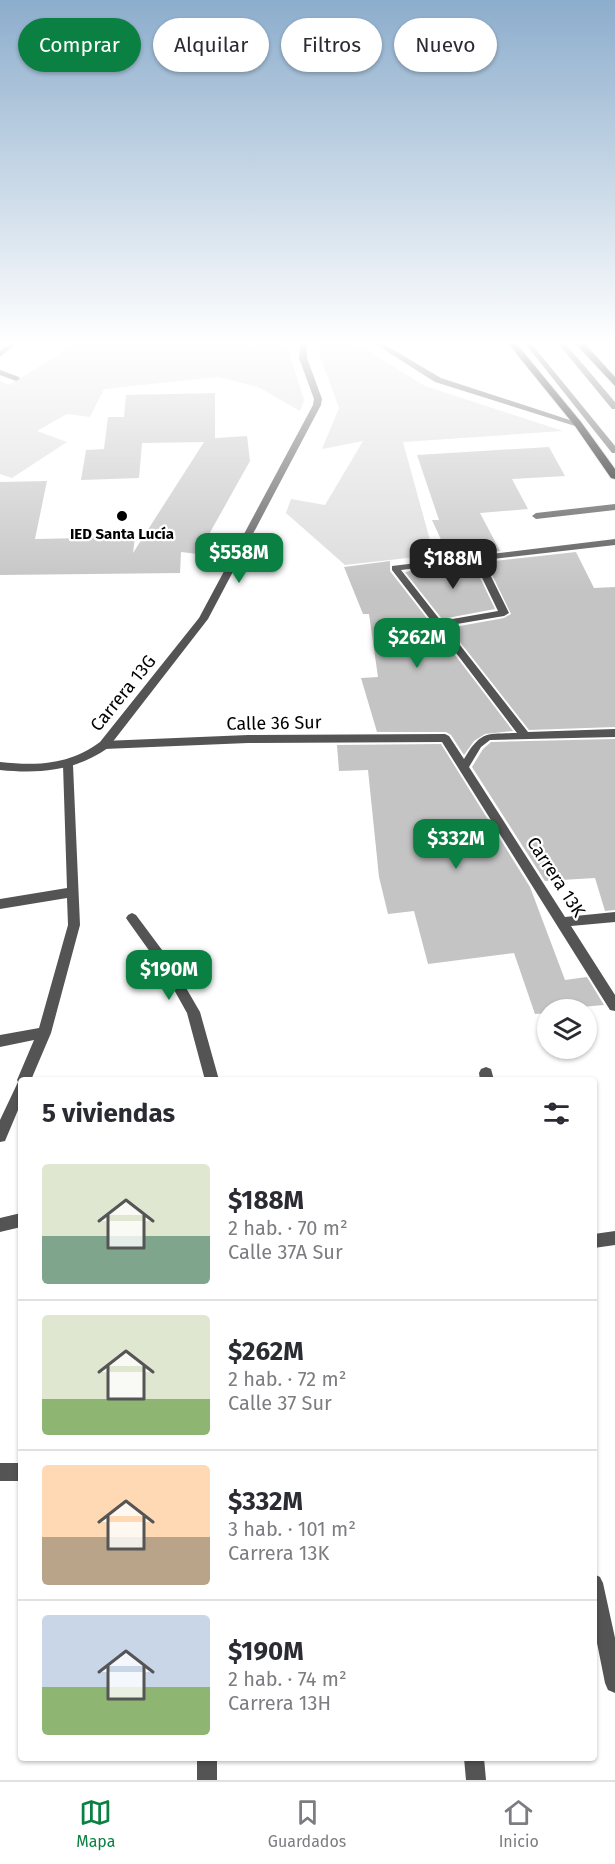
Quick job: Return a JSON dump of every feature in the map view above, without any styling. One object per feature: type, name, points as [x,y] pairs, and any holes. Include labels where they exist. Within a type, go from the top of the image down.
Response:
[{"type":"main road","points":[[579,425],[615,476]]},
{"type":"street","name":"Carrera 13G","points":[[68,765],[92,755],[104,745],[203,619],[306,425]]},
{"type":"street","points":[[594,425],[615,451]]},
{"type":"street","points":[[537,516],[615,507]]},
{"type":"street","points":[[525,735],[395,568],[615,542]]},
{"type":"street","points":[[386,634],[504,613],[477,558]]},
{"type":"street","points":[[464,767],[477,745],[488,737],[615,733]]},
{"type":"street","name":"Calle 36 Sur","points":[[104,745],[248,739],[445,738]]},
{"type":"street","name":"Carrera 13K","points":[[445,738],[615,1006]]},
{"type":"street","points":[[0,766],[17,768],[68,765],[74,925],[44,1033],[25,1077]]},
{"type":"street","points":[[0,904],[73,892]]},
{"type":"street","points":[[563,922],[615,917]]},
{"type":"street","points":[[132,918],[167,966],[193,1012],[211,1077]]},
{"type":"street","points":[[0,1041],[44,1033]]},
{"type":"street","points":[[0,1136],[18,1094]]},
{"type":"street","points":[[0,1225],[18,1221]]},
{"type":"street","points":[[597,1241],[615,1238]]},
{"type":"street","points":[[0,1472],[18,1472]]},
{"type":"street","points":[[597,1597],[615,1683]]},
{"type":"street","points":[[207,1761],[207,1780]]},
{"type":"street","points":[[474,1761],[476,1780]]},
{"type":"shaded area","points":[[0,425],[47,425],[37,431],[67,442],[12,478],[0,474]]},
{"type":"shaded area","points":[[332,425],[545,425],[563,431],[403,442],[434,555],[345,565],[286,513],[291,499],[325,505],[363,441],[322,449]]},
{"type":"building","points":[[107,425],[215,425],[215,438],[247,436],[250,461],[198,554],[181,552],[180,573],[0,575],[0,482],[47,481],[35,539],[135,537],[133,553],[204,442],[142,443],[139,478],[81,480],[86,450],[104,449]]},
{"type":"building","points":[[549,447],[565,476],[512,479],[528,509],[480,513],[500,551],[449,557],[432,520],[439,520],[417,455]]},
{"type":"building","points":[[576,552],[594,588],[615,587],[615,727],[529,730],[449,628],[504,618],[511,614],[486,562]]},
{"type":"building","points":[[390,561],[390,571],[429,621],[383,630],[382,638],[436,630],[513,731],[485,734],[474,741],[464,755],[451,735],[446,732],[377,732],[361,678],[378,677],[369,614],[363,614],[344,567]]},
{"type":"building","points":[[473,563],[495,609],[442,619],[405,572]]},
{"type":"building","points":[[615,739],[615,910],[605,911],[595,878],[545,881],[472,767],[483,749],[491,742]]},
{"type":"building","points":[[441,744],[530,887],[565,980],[587,977],[604,1005],[597,1006],[597,999],[537,999],[537,1014],[535,1014],[514,953],[428,964],[414,911],[388,914],[379,877],[368,770],[339,771],[337,745]]},
{"type":"place","name":"IED Santa Lucía","points":[[122,516]]}]
